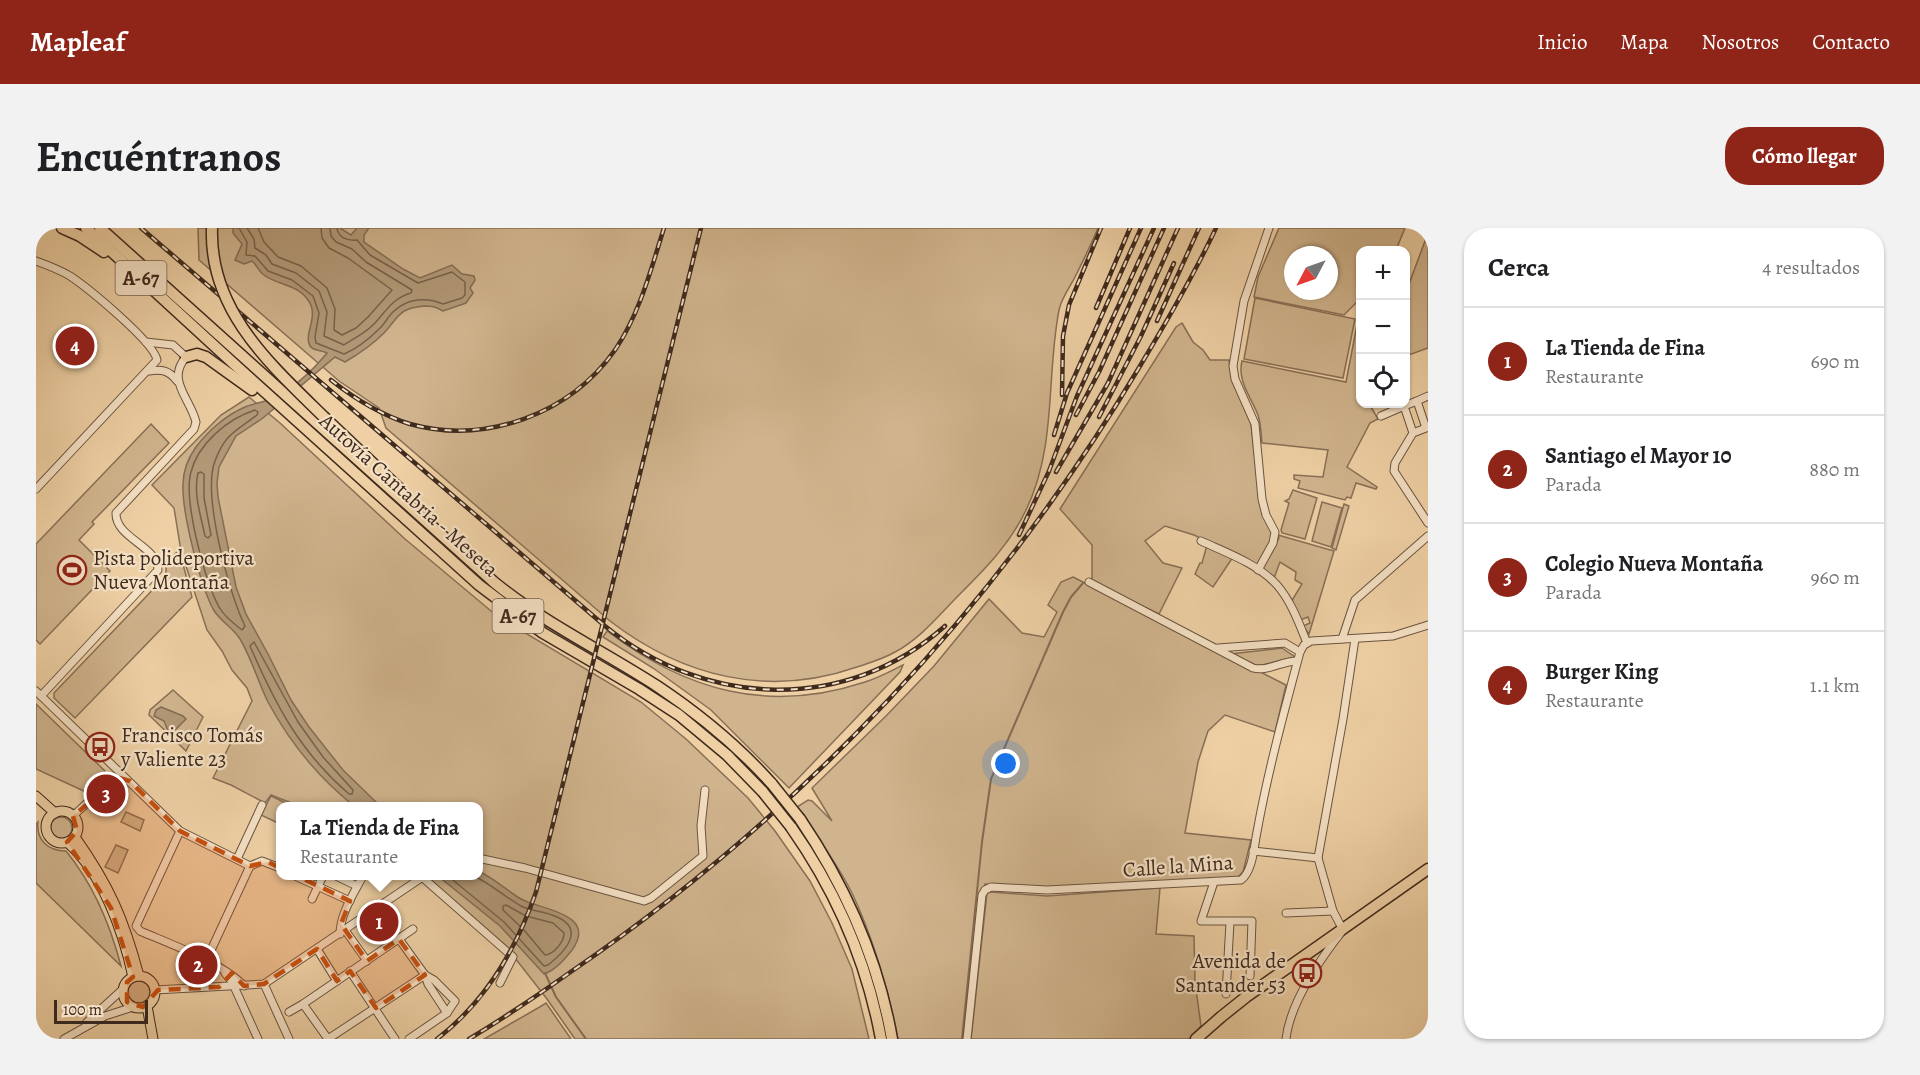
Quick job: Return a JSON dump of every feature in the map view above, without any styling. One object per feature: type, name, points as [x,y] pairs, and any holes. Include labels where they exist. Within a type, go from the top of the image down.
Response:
[{"type":"highway","points":[[63,228],[102,251],[195,329]]},
{"type":"highway","name":"A-67","points":[[86,228],[265,396]]},
{"type":"highway","name":"Autovía Cantabria - Meseta","points":[[100,228],[465,557],[520,603],[560,630],[643,677],[682,704],[732,744],[772,784],[800,819],[831,868],[862,932],[880,984],[892,1039]]},
{"type":"highway","points":[[212,228],[216,272],[227,304],[236,321],[264,357],[520,603]]},
{"type":"highway","points":[[186,357],[197,354],[206,357],[265,396]]},
{"type":"highway","name":"Autovía Cantabria - Meseta","points":[[265,396],[504,605],[550,637],[679,715],[727,755],[763,792],[791,827],[825,880],[846,923],[867,982],[881,1039]]},
{"type":"highway","points":[[1196,1039],[1246,997],[1428,869]]},
{"type":"main road","points":[[36,796],[52,817]]},
{"type":"main road","points":[[36,805],[52,817]]},
{"type":"main road","points":[[61,812],[73,816],[78,826],[71,839],[56,842],[48,836],[46,830],[52,817],[61,812]]},
{"type":"main road","points":[[71,839],[111,908],[136,977]]},
{"type":"main road","points":[[136,977],[147,978],[155,990],[152,1002],[140,1007],[127,1002],[124,996],[127,982],[136,977]]},
{"type":"main road","points":[[140,1007],[148,1039]]},
{"type":"main road","points":[[140,1007],[153,1039]]},
{"type":"street","points":[[1258,570],[1273,543],[1275,532],[1266,515],[1262,499],[1255,424],[1235,379],[1233,366],[1244,301],[1269,228]]},
{"type":"street","points":[[36,261],[68,275],[86,287],[146,342],[156,354],[157,360],[36,489]]},
{"type":"street","points":[[146,342],[173,345],[186,357],[177,369],[179,383],[196,419],[196,427],[116,513],[120,525],[157,562],[157,571],[39,694],[180,831],[250,866]]},
{"type":"street","points":[[149,371],[159,369],[167,371],[179,383]]},
{"type":"street","points":[[1410,404],[1428,396]]},
{"type":"street","points":[[1417,401],[1426,428],[1413,433],[1395,463],[1394,471],[1428,524]]},
{"type":"street","points":[[1382,416],[1400,408]]},
{"type":"street","points":[[1405,408],[1413,433]]},
{"type":"street","points":[[1342,639],[1355,600],[1428,536]]},
{"type":"street","points":[[1201,541],[1258,570],[1279,588],[1296,617],[1307,643],[1401,634],[1428,624]]},
{"type":"street","points":[[1089,582],[1258,669],[1297,661]]},
{"type":"street","points":[[1286,1039],[1290,1020],[1315,970],[1341,932],[1318,858],[1355,639]]},
{"type":"street","points":[[1218,648],[1286,643],[1299,652]]},
{"type":"street","name":"Calle la Mina","points":[[967,1039],[982,895],[985,890],[991,887],[1047,890],[1235,881],[1245,877],[1253,851],[1267,775],[1299,652],[1307,643]]},
{"type":"street","points":[[112,764],[113,779]]},
{"type":"street","points":[[73,816],[113,779],[123,778],[130,781]]},
{"type":"street","points":[[483,859],[525,868],[644,901],[651,898],[703,856],[701,826],[705,790]]},
{"type":"street","points":[[237,859],[262,805]]},
{"type":"street","points":[[180,831],[136,926],[140,931],[206,961],[237,979],[244,986]]},
{"type":"street","points":[[1253,851],[1318,858]]},
{"type":"street","points":[[206,961],[250,866],[262,861],[276,866]]},
{"type":"street","points":[[305,880],[350,901]]},
{"type":"street","points":[[312,899],[321,880]]},
{"type":"street","points":[[344,880],[357,886]]},
{"type":"street","points":[[361,880],[340,926],[366,961]]},
{"type":"street","points":[[155,990],[264,984],[417,880]]},
{"type":"street","points":[[427,880],[513,957],[500,983]]},
{"type":"street","points":[[1214,882],[1200,921],[1252,921],[1250,976]]},
{"type":"street","points":[[1286,914],[1333,911]]},
{"type":"street","points":[[344,915],[360,920]]},
{"type":"street","points":[[1226,994],[1230,922]]},
{"type":"street","points":[[289,1012],[412,929]]},
{"type":"street","points":[[399,939],[425,975],[428,984],[447,1013]]},
{"type":"street","points":[[317,949],[337,981]]},
{"type":"street","points":[[350,971],[395,1039]]},
{"type":"street","points":[[219,987],[226,974]]},
{"type":"street","points":[[226,974],[258,1039]]},
{"type":"street","points":[[303,1004],[328,1039],[425,975]]},
{"type":"street","points":[[408,1039],[447,1013],[455,1000],[434,980],[425,975]]},
{"type":"street","points":[[264,984],[289,1039]]},
{"type":"street","points":[[78,1030],[124,988]]},
{"type":"street","points":[[64,1039],[105,1016],[140,1007]]},
{"type":"highlighted area","points":[[119,778],[130,781],[180,831],[250,866],[268,862],[350,901],[341,924],[367,961],[399,939],[425,975],[376,1008],[350,971],[337,981],[317,949],[264,984],[244,986],[232,973],[219,987],[158,990],[143,1007],[127,1002],[127,982],[133,977],[111,908],[67,842],[77,831],[73,816]]},
{"type":"shaded area","points":[[198,228],[1098,228],[1060,306],[1055,335],[1047,436],[1042,461],[1036,486],[1026,510],[1005,545],[929,626],[904,647],[886,657],[824,676],[791,681],[759,681],[728,677],[667,656],[610,621],[386,428],[379,408],[339,381],[199,260]]},
{"type":"shaded area","points":[[1279,228],[1405,228],[1398,246],[1356,246],[1356,303],[1344,315],[1254,297],[1258,277]]},
{"type":"shaded area","points":[[1428,233],[1428,348],[1410,355],[1410,300],[1410,281]]},
{"type":"shaded area","points":[[1255,298],[1355,319],[1343,378],[1244,359]]},
{"type":"shaded area","points":[[1182,323],[1193,342],[1210,360],[1229,360],[1232,381],[1251,424],[1260,504],[1273,536],[1259,566],[1194,535],[1165,526],[1145,541],[1163,563],[1182,568],[1159,614],[1092,582],[1092,545],[1060,509],[1176,327]]},
{"type":"shaded area","points":[[1356,330],[1356,408],[1372,408],[1378,419],[1370,423],[1347,467],[1377,487],[1376,489],[1356,483],[1351,498],[1347,497],[1345,500],[1298,488],[1300,481],[1294,479],[1294,475],[1323,477],[1328,450],[1262,443],[1259,418],[1241,375],[1242,361],[1346,382]]},
{"type":"shaded area","points":[[249,397],[405,539],[497,616],[641,702],[686,739],[748,798],[775,831],[810,881],[832,923],[852,969],[869,1039],[575,1039],[508,949],[428,880],[483,880],[483,802],[289,802],[271,795],[265,803],[213,778],[252,701],[247,688],[232,670],[207,630],[181,551],[174,508],[152,485],[221,415]]},
{"type":"shaded area","points":[[151,424],[169,443],[92,522],[94,524],[79,540],[110,571],[40,644],[36,640],[36,544]]},
{"type":"shaded area","points":[[1293,490],[1317,498],[1305,539],[1282,533],[1281,530],[1289,503],[1285,501],[1289,499]]},
{"type":"shaded area","points":[[1322,502],[1342,508],[1331,547],[1312,541]]},
{"type":"shaded area","points":[[1344,504],[1349,506],[1336,550],[1332,548]]},
{"type":"shaded area","points":[[1278,535],[1334,551],[1309,634],[1303,626],[1310,623],[1308,617],[1300,620],[1291,602],[1302,584],[1295,580],[1296,572],[1280,562],[1274,578],[1262,568],[1279,538]]},
{"type":"shaded area","points":[[1207,545],[1233,557],[1213,587],[1195,574],[1202,563]]},
{"type":"shaded area","points":[[179,550],[192,597],[75,718],[54,698],[54,693],[162,580],[166,572],[166,563]]},
{"type":"shaded area","points":[[1073,577],[1286,685],[1275,732],[1225,715],[1208,731],[1198,762],[1185,833],[1251,840],[1243,872],[1238,877],[1036,888],[985,884],[978,913],[963,1039],[898,1039],[890,1002],[860,911],[840,871],[797,807],[808,800],[812,801],[832,821],[812,788],[934,666],[989,599],[1022,633],[1044,637],[1057,612],[1048,605],[1061,582]]},
{"type":"shaded area","points":[[607,631],[667,669],[698,682],[730,691],[762,696],[795,696],[830,691],[870,680],[903,665],[900,672],[789,788],[711,710],[653,668],[603,637]]},
{"type":"shaded area","points":[[1282,648],[1295,657],[1258,666],[1230,654]]},
{"type":"shaded area","points":[[173,690],[203,717],[186,751],[149,715],[150,710]]},
{"type":"shaded area","points":[[36,704],[105,771],[105,775],[86,792],[36,769]]},
{"type":"shaded area","points":[[271,796],[284,802],[276,802],[276,822],[261,815]]},
{"type":"shaded area","points":[[126,812],[144,820],[140,831],[121,822]]},
{"type":"shaded area","points":[[61,817],[69,820],[72,828],[69,836],[61,839],[53,836],[50,828],[53,820]]},
{"type":"shaded area","points":[[38,822],[39,834],[44,843],[54,849],[66,851],[84,877],[106,920],[121,966],[36,883],[36,824]]},
{"type":"shaded area","points":[[116,845],[128,850],[118,873],[105,867]]},
{"type":"shaded area","points":[[1160,888],[1156,934],[1194,936],[1195,982],[1201,1026],[1189,1039],[971,1039],[987,893],[1047,896]]},
{"type":"shaded area","points":[[139,981],[147,984],[150,992],[147,1000],[139,1003],[131,1000],[128,992],[131,984]]},
{"type":"shaded area","points":[[546,1003],[571,1039],[484,1039],[538,1008]]},
{"type":"water","points":[[233,228],[340,228],[351,235],[357,228],[369,228],[364,235],[364,242],[420,278],[452,265],[462,274],[474,276],[475,280],[470,288],[473,293],[466,303],[443,311],[428,306],[404,311],[380,337],[355,356],[345,362],[335,357],[263,418],[236,436],[219,467],[218,497],[236,587],[246,614],[291,700],[309,727],[343,770],[376,802],[349,802],[317,772],[296,746],[268,702],[240,639],[213,609],[193,548],[185,513],[183,485],[186,465],[196,447],[212,429],[231,414],[272,399],[297,383],[327,353],[313,349],[308,341],[312,312],[308,300],[293,288],[264,275],[252,261],[244,264],[235,260],[242,244],[233,233]]},
{"type":"water","points":[[161,707],[186,719],[172,733],[168,731],[164,721],[154,716],[156,710]]},
{"type":"water","points":[[483,874],[521,899],[563,914],[572,920],[578,928],[578,938],[563,961],[544,974],[500,926],[443,880],[483,880]]},
{"type":"waterway","points":[[962,1039],[982,842],[991,779],[1063,612],[1071,597],[1083,583]]},
{"type":"waterway","points":[[545,973],[556,997],[586,1039]]},
{"type":"railway","points":[[141,228],[605,626],[644,653],[686,673],[730,685],[775,690],[820,686],[864,675],[906,655],[945,626]]},
{"type":"railway","points":[[331,380],[359,400],[410,424],[439,429],[468,430],[496,427],[524,419],[575,392],[615,350],[638,306],[664,228]]},
{"type":"railway","points":[[437,1039],[455,1024],[485,991],[509,954],[536,892],[701,228]]},
{"type":"railway","points":[[1062,395],[1063,336],[1069,305],[1101,228]]},
{"type":"railway","points":[[1096,308],[1130,228]]},
{"type":"railway","points":[[1054,435],[1067,393],[1141,228]]},
{"type":"railway","points":[[1019,535],[1049,471],[1077,396],[1154,228]]},
{"type":"railway","points":[[1076,415],[1099,372],[1164,228]]},
{"type":"railway","points":[[1056,472],[1108,383],[1178,228]]},
{"type":"railway","points":[[1157,321],[1199,228]]},
{"type":"railway","points":[[469,1039],[546,989],[657,910],[738,844],[815,774],[889,699],[959,621],[1024,539],[1084,454],[1160,332],[1216,228]]},
{"type":"railway","points":[[1099,417],[1141,336],[1174,263]]},
{"type":"place","name":"Burger King","points":[[75,346]]},
{"type":"place","name":"Pista polideportiva Nueva Montaña","points":[[72,570]]},
{"type":"place","name":"Francisco Tomás y Valiente 23","points":[[100,747]]},
{"type":"place","name":"Colegio Nueva Montaña","points":[[106,794]]},
{"type":"place","name":"La Tienda de Fina","points":[[379,922]]},
{"type":"place","name":"Santiago el Mayor 10","points":[[198,965]]},
{"type":"place","name":"Avenida de Santander 53","points":[[1307,973]]}]
